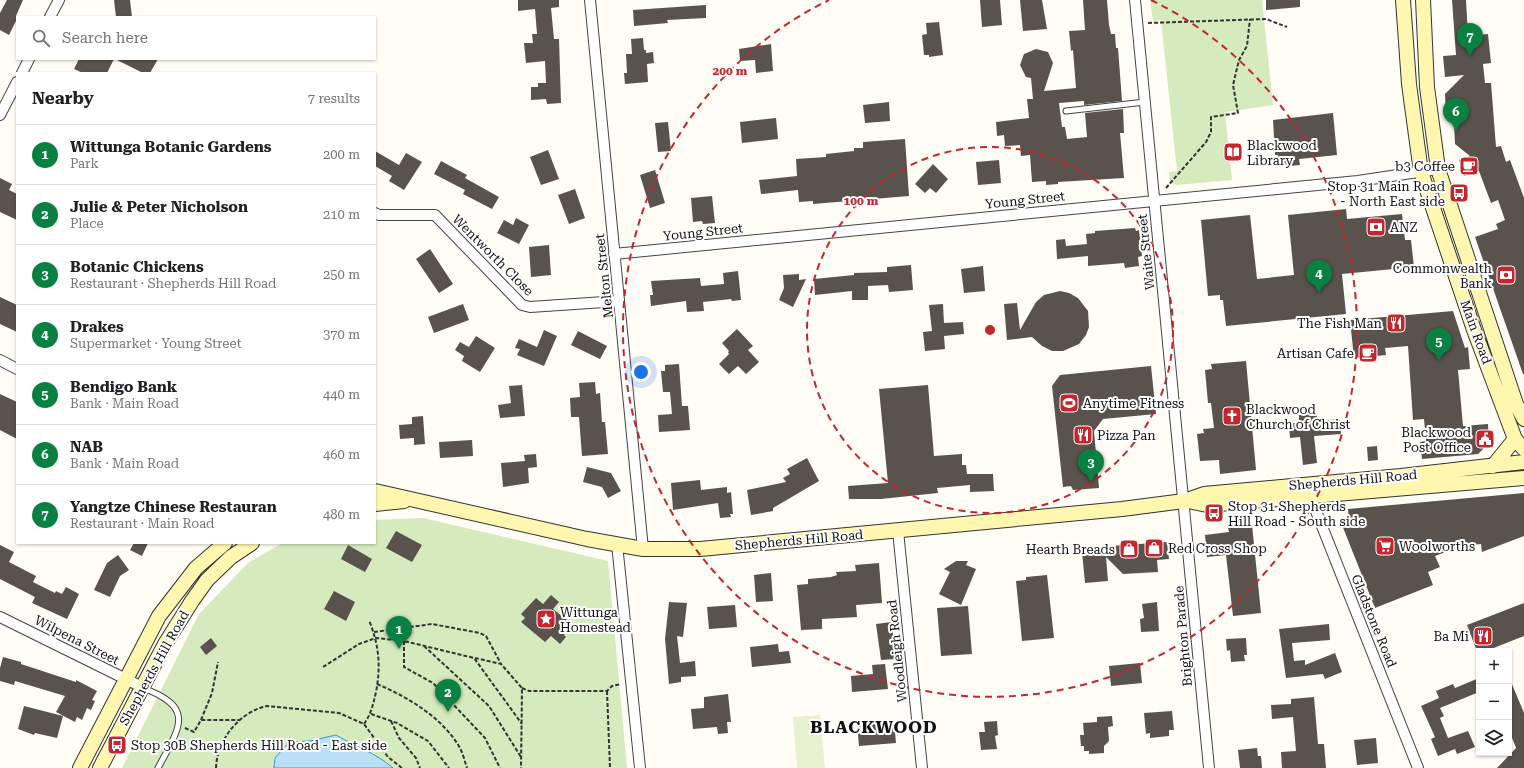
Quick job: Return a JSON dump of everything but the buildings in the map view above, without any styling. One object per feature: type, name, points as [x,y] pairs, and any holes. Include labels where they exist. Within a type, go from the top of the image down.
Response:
[{"type":"main road","name":"Main Road","points":[[1403,0],[1409,84],[1421,172],[1474,330],[1520,444]]},
{"type":"main road","name":"Main Road","points":[[1423,0],[1427,87],[1438,169],[1516,404],[1524,419]]},
{"type":"main road","points":[[1493,466],[1520,444]]},
{"type":"main road","name":"Shepherds Hill Road","points":[[1308,490],[1524,462]]},
{"type":"main road","name":"Shepherds Hill Road","points":[[376,491],[643,549],[700,549],[1122,509],[1184,501],[1204,494],[1524,478]]},
{"type":"main road","name":"Shepherds Hill Road","points":[[376,504],[419,500]]},
{"type":"main road","name":"Shepherds Hill Road","points":[[100,768],[165,644],[207,580],[230,557],[250,544]]},
{"type":"main road","name":"Shepherds Hill Road","points":[[80,768],[155,623],[172,596],[196,568],[220,545]]},
{"type":"street","points":[[51,16],[59,0]]},
{"type":"street","name":"Melton Street","points":[[590,0],[643,549]]},
{"type":"street","name":"Waite Street","points":[[1135,0],[1184,501]]},
{"type":"street","points":[[22,72],[28,60]]},
{"type":"street","points":[[0,116],[16,84]]},
{"type":"street","name":"Young Street","points":[[614,254],[1358,181],[1438,169]]},
{"type":"street","name":"Wentworth Close","points":[[376,214],[378,215],[435,215],[522,305],[530,307],[619,301]]},
{"type":"street","points":[[0,360],[16,368]]},
{"type":"street","name":"Gladstone Road","points":[[1308,490],[1418,768]]},
{"type":"street","name":"Brighton Parade","points":[[1184,501],[1209,768]]},
{"type":"street","name":"Woodleigh Road","points":[[898,531],[922,768]]},
{"type":"street","points":[[617,544],[640,768]]},
{"type":"street","name":"Wilpena Street","points":[[0,617],[142,687]]},
{"type":"lane","points":[[1066,111],[1145,102]]},
{"type":"lane","points":[[142,687],[159,694],[170,702],[177,710],[178,729],[158,768]]},
{"type":"path","points":[[1153,189],[1168,188],[1202,148],[1211,132],[1211,117],[1238,113],[1233,85],[1239,60],[1247,46],[1250,19]]},
{"type":"path","points":[[1137,24],[1266,19],[1287,27]]},
{"type":"path","points":[[364,724],[371,714],[380,668],[376,638],[369,620]]},
{"type":"path","points":[[374,632],[432,624],[480,633],[486,636],[501,664],[522,688],[529,691],[607,691],[612,686],[631,684]]},
{"type":"path","points":[[323,667],[359,644],[376,638],[404,641],[501,664]]},
{"type":"path","points":[[404,641],[404,667],[433,683],[480,732],[485,738],[500,768]]},
{"type":"path","points":[[424,646],[489,706],[521,757]]},
{"type":"path","points":[[474,658],[522,724]]},
{"type":"path","points":[[178,725],[194,732],[201,720],[212,693],[218,662]]},
{"type":"path","points":[[378,684],[401,694],[436,719],[460,748],[467,768]]},
{"type":"path","points":[[521,768],[522,688]]},
{"type":"path","points":[[607,691],[610,768]]},
{"type":"path","points":[[216,768],[221,747],[233,726],[256,708],[267,706],[340,713],[364,724],[388,757],[402,768]]},
{"type":"path","points":[[371,714],[391,720],[428,741],[449,768]]},
{"type":"path","points":[[201,720],[240,720]]},
{"type":"path","points":[[391,720],[399,738],[416,758],[420,768]]},
{"type":"green space","points":[[1150,0],[1262,0],[1273,105],[1225,112],[1232,180],[1176,185],[1170,182],[1169,172],[1177,171],[1161,20],[1153,21]]},
{"type":"green space","points":[[423,518],[608,561],[627,768],[122,768],[199,614],[248,563],[280,544],[376,544],[376,520]]},
{"type":"green space","points":[[820,715],[825,768],[797,768],[793,717]]},
{"type":"water","points":[[336,735],[373,754],[393,768],[274,768],[275,758],[289,742],[310,741]]},
{"type":"place","name":"Yangtze Chinese Restauran","points":[[1470,56]]},
{"type":"place","name":"NAB","points":[[1456,131]]},
{"type":"place","name":"Blackwood Library","points":[[1233,152]]},
{"type":"place","name":"b3 Coffee","points":[[1469,166]]},
{"type":"place","name":"Stop 31 Main Road - North East side","points":[[1459,193]]},
{"type":"place","name":"ANZ","points":[[1376,227]]},
{"type":"place","name":"Commonwealth Bank","points":[[1506,275]]},
{"type":"place","name":"Drakes","points":[[1319,293]]},
{"type":"place","name":"The Fish Man","points":[[1396,323]]},
{"type":"place","name":"Artisan Cafe","points":[[1368,353]]},
{"type":"place","name":"Bendigo Bank","points":[[1439,361]]},
{"type":"place","name":"Anytime Fitness","points":[[1069,403]]},
{"type":"place","name":"Blackwood Church of Christ","points":[[1232,416]]},
{"type":"place","name":"Pizza Pan","points":[[1083,435]]},
{"type":"place","name":"Blackwood Post Office","points":[[1485,439]]},
{"type":"place","name":"Botanic Chickens","points":[[1091,482]]},
{"type":"place","name":"Stop 31 Shepherds Hill Road - South side","points":[[1214,513]]},
{"type":"place","name":"Woolworths","points":[[1385,546]]},
{"type":"place","name":"Red Cross Shop","points":[[1154,548]]},
{"type":"place","name":"Hearth Breads","points":[[1129,549]]},
{"type":"place","name":"Wittunga Homestead","points":[[546,619]]},
{"type":"place","name":"Ba Mi","points":[[1483,636]]},
{"type":"place","name":"Wittunga Botanic Gardens","points":[[399,649]]},
{"type":"place","name":"Julie & Peter Nicholson","points":[[448,712]]},
{"type":"place","name":"Stop 30B Shepherds Hill Road - East side","points":[[117,745]]},
{"type":"district","name":"BLACKWOOD","points":[[874,727]]}]
